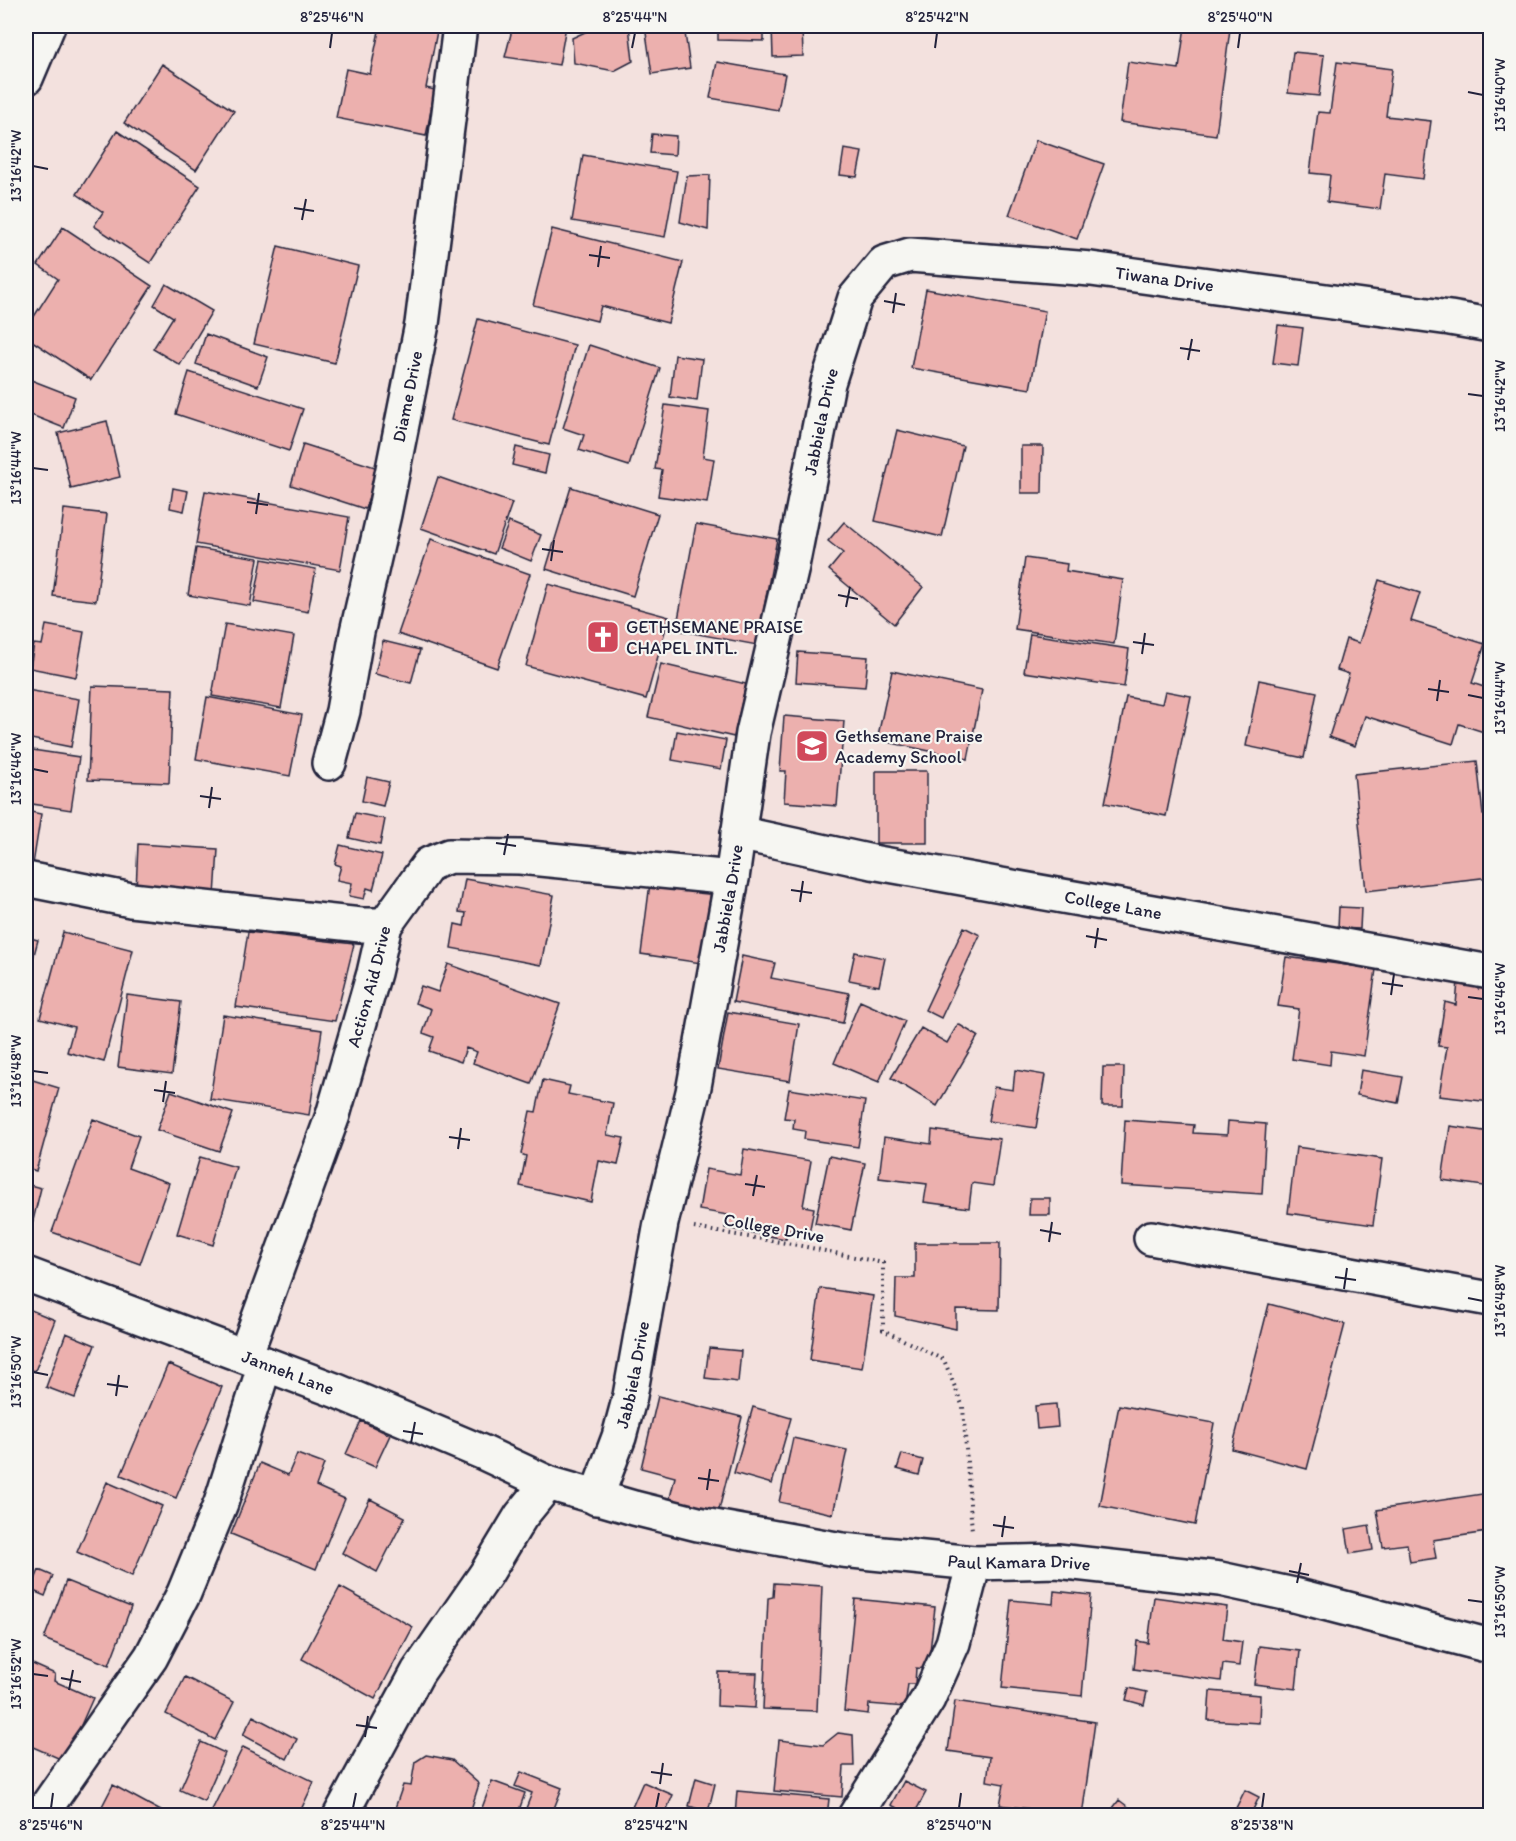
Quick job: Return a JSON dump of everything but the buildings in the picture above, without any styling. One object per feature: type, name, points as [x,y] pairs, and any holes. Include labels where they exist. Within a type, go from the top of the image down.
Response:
[{"type":"street","points":[[26,78],[48,26]]},
{"type":"street","name":"Diame Drive","points":[[329,764],[343,711],[357,632],[384,514],[422,324],[460,26]]},
{"type":"street","name":"Tiwana Drive","points":[[855,298],[884,263],[910,255],[1091,269],[1450,318],[1491,326]]},
{"type":"street","name":"Jabbiela Drive","points":[[596,1498],[619,1437],[630,1396],[661,1223],[693,1092],[732,878],[753,733],[791,571],[828,383],[855,298]]},
{"type":"street","name":"College Lane","points":[[738,833],[872,862],[1491,972]]},
{"type":"street","points":[[385,925],[429,864],[449,856],[520,857],[732,878]]},
{"type":"street","name":"Action Aid Drive","points":[[26,879],[131,900],[351,924],[385,925],[375,973],[333,1115],[255,1360],[221,1503],[184,1593],[151,1657],[40,1815]]},
{"type":"street","points":[[1151,1238],[1491,1299]]},
{"type":"street","name":"Janneh Lane","points":[[26,1274],[337,1391],[484,1453],[548,1483]]},
{"type":"street","points":[[340,1815],[418,1672],[486,1574],[521,1516],[548,1483]]},
{"type":"street","name":"Paul Kamara Drive","points":[[548,1483],[596,1498],[698,1524],[842,1550],[974,1563],[1057,1562],[1220,1579],[1294,1595],[1491,1646]]},
{"type":"street","points":[[855,1815],[928,1699],[954,1643],[974,1563]]},
{"type":"path","name":"College Drive","points":[[661,1223],[792,1244],[883,1263],[883,1330],[944,1360],[963,1407],[974,1563]]},
{"type":"place","name":"GETHSEMANE PRAISE CHAPEL INTL.","points":[[603,637]]},
{"type":"place","name":"Gethsemane Praise Academy School","points":[[812,746]]}]
